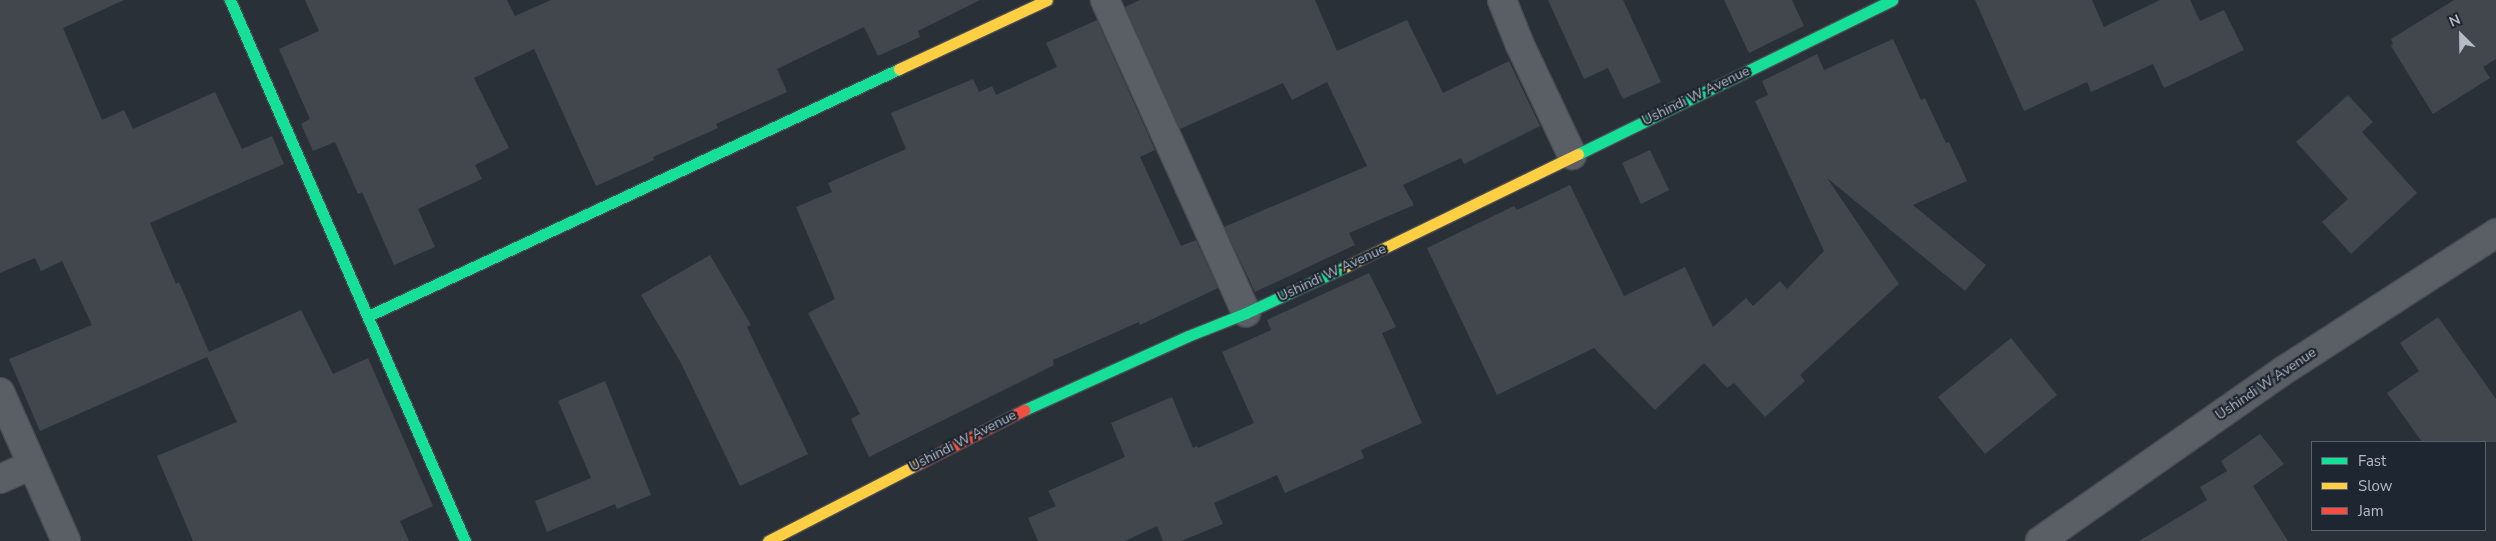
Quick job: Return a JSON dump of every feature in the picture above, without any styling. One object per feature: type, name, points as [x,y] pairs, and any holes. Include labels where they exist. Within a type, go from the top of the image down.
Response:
[{"type":"street","points":[[368,316],[1047,0]]},
{"type":"street","points":[[1106,0],[1246,313]]},
{"type":"street","points":[[1502,0],[1520,45],[1572,155]]},
{"type":"street","name":"Ushindi W Avenue","points":[[768,541],[1007,418],[1188,336],[1246,313],[1419,232],[1572,155],[1802,46],[1889,1]]},
{"type":"street","points":[[234,2],[465,541]]},
{"type":"street","name":"Ushindi W Avenue","points":[[2040,541],[2283,371],[2496,233]]},
{"type":"street","points":[[0,392],[66,541]]},
{"type":"street","points":[[0,479],[32,465]]},
{"type":"building","points":[[0,0],[124,0],[63,28],[102,120],[124,110],[133,129],[215,92],[242,149],[272,136],[284,164],[150,223],[176,284],[179,282],[209,352],[301,310],[333,374],[368,358],[433,506],[400,521],[409,541],[193,541],[157,456],[237,422],[207,357],[40,431],[9,359],[92,325],[62,261],[41,271],[35,258],[0,273]]},
{"type":"building","points":[[305,0],[507,0],[515,16],[551,0],[980,0],[918,31],[920,37],[878,56],[864,27],[777,69],[787,92],[716,124],[718,128],[653,157],[654,160],[596,186],[534,49],[474,78],[509,148],[475,165],[482,179],[418,209],[435,247],[394,265],[362,192],[358,194],[335,142],[313,151],[301,124],[310,119],[279,49],[319,31]]},
{"type":"building","points":[[1140,0],[1315,0],[1337,51],[1407,20],[1443,93],[1509,61],[1540,126],[1464,164],[1461,158],[1403,185],[1414,205],[1349,233],[1355,245],[1255,292],[1224,227],[1367,166],[1327,82],[1292,100],[1283,83],[1180,129],[1125,7]]},
{"type":"building","points":[[1548,0],[1623,0],[1661,82],[1623,99],[1608,68],[1584,79]]},
{"type":"building","points":[[1724,0],[1792,0],[1804,26],[1749,53]]},
{"type":"building","points":[[1975,0],[2092,0],[2104,27],[2160,0],[2190,0],[2200,21],[2224,10],[2244,50],[2164,88],[2153,64],[2091,92],[2087,82],[2024,111]]},
{"type":"building","points":[[2454,0],[2496,0],[2496,59],[2483,67],[2490,78],[2433,114],[2391,46],[2393,44],[2391,39]]},
{"type":"building","points":[[1097,20],[1155,150],[1140,157],[1181,246],[1196,240],[1218,288],[1140,325],[1139,322],[1053,360],[1054,365],[869,457],[851,419],[860,414],[808,313],[835,299],[796,207],[832,192],[828,183],[906,149],[891,113],[973,79],[979,92],[992,86],[996,95],[1057,67],[1046,43]]},
{"type":"building","points":[[1893,39],[1921,100],[1925,98],[1946,143],[1949,142],[1967,181],[1913,205],[1986,265],[1965,291],[1827,178],[1899,284],[1800,375],[1805,381],[1765,417],[1734,383],[1727,388],[1704,363],[1655,410],[1594,348],[1497,395],[1427,248],[1514,206],[1517,210],[1570,185],[1624,296],[1685,267],[1713,327],[1746,298],[1753,306],[1780,281],[1787,289],[1824,251],[1755,101],[1768,95],[1762,81],[1817,54],[1824,70]]},
{"type":"building","points":[[2348,95],[2373,122],[2362,132],[2417,193],[2351,254],[2322,222],[2348,199],[2296,142]]},
{"type":"building","points":[[1650,150],[1669,190],[1641,204],[1622,163]]},
{"type":"building","points":[[710,255],[751,325],[747,327],[808,454],[740,486],[681,363],[641,295]]},
{"type":"building","points":[[1369,273],[1396,327],[1382,333],[1422,423],[1361,450],[1364,458],[1285,493],[1277,475],[1214,503],[1223,524],[1181,541],[1163,541],[1157,526],[1125,541],[1038,541],[1028,518],[1056,506],[1048,491],[1125,457],[1111,423],[1172,397],[1193,448],[1197,446],[1198,448],[1254,423],[1222,352],[1271,330],[1267,320]]},
{"type":"building","points":[[2438,317],[2496,399],[2496,442],[2421,441],[2387,393],[2419,371],[2400,343]]},
{"type":"building","points":[[2011,338],[2057,395],[1985,454],[1938,397]]},
{"type":"building","points":[[605,381],[651,495],[617,509],[615,504],[547,532],[535,501],[591,478],[558,401]]},
{"type":"building","points":[[2260,434],[2284,464],[2253,486],[2288,541],[2139,541],[2207,500],[2200,487],[2227,471],[2221,461]]},
{"type":"traffic: fast","points":[[230,0],[465,541]]},
{"type":"traffic: fast","points":[[1578,154],[1892,0]]},
{"type":"traffic: fast","points":[[368,316],[899,69]]},
{"type":"traffic: fast","points":[[1024,410],[1188,336],[1246,313],[1345,267]]},
{"type":"traffic: slow","points":[[899,69],[1047,0]]},
{"type":"traffic: slow","points":[[1345,267],[1578,154]]},
{"type":"traffic: slow","points":[[768,541],[920,463]]},
{"type":"traffic: jam","points":[[920,463],[1024,410]]}]
